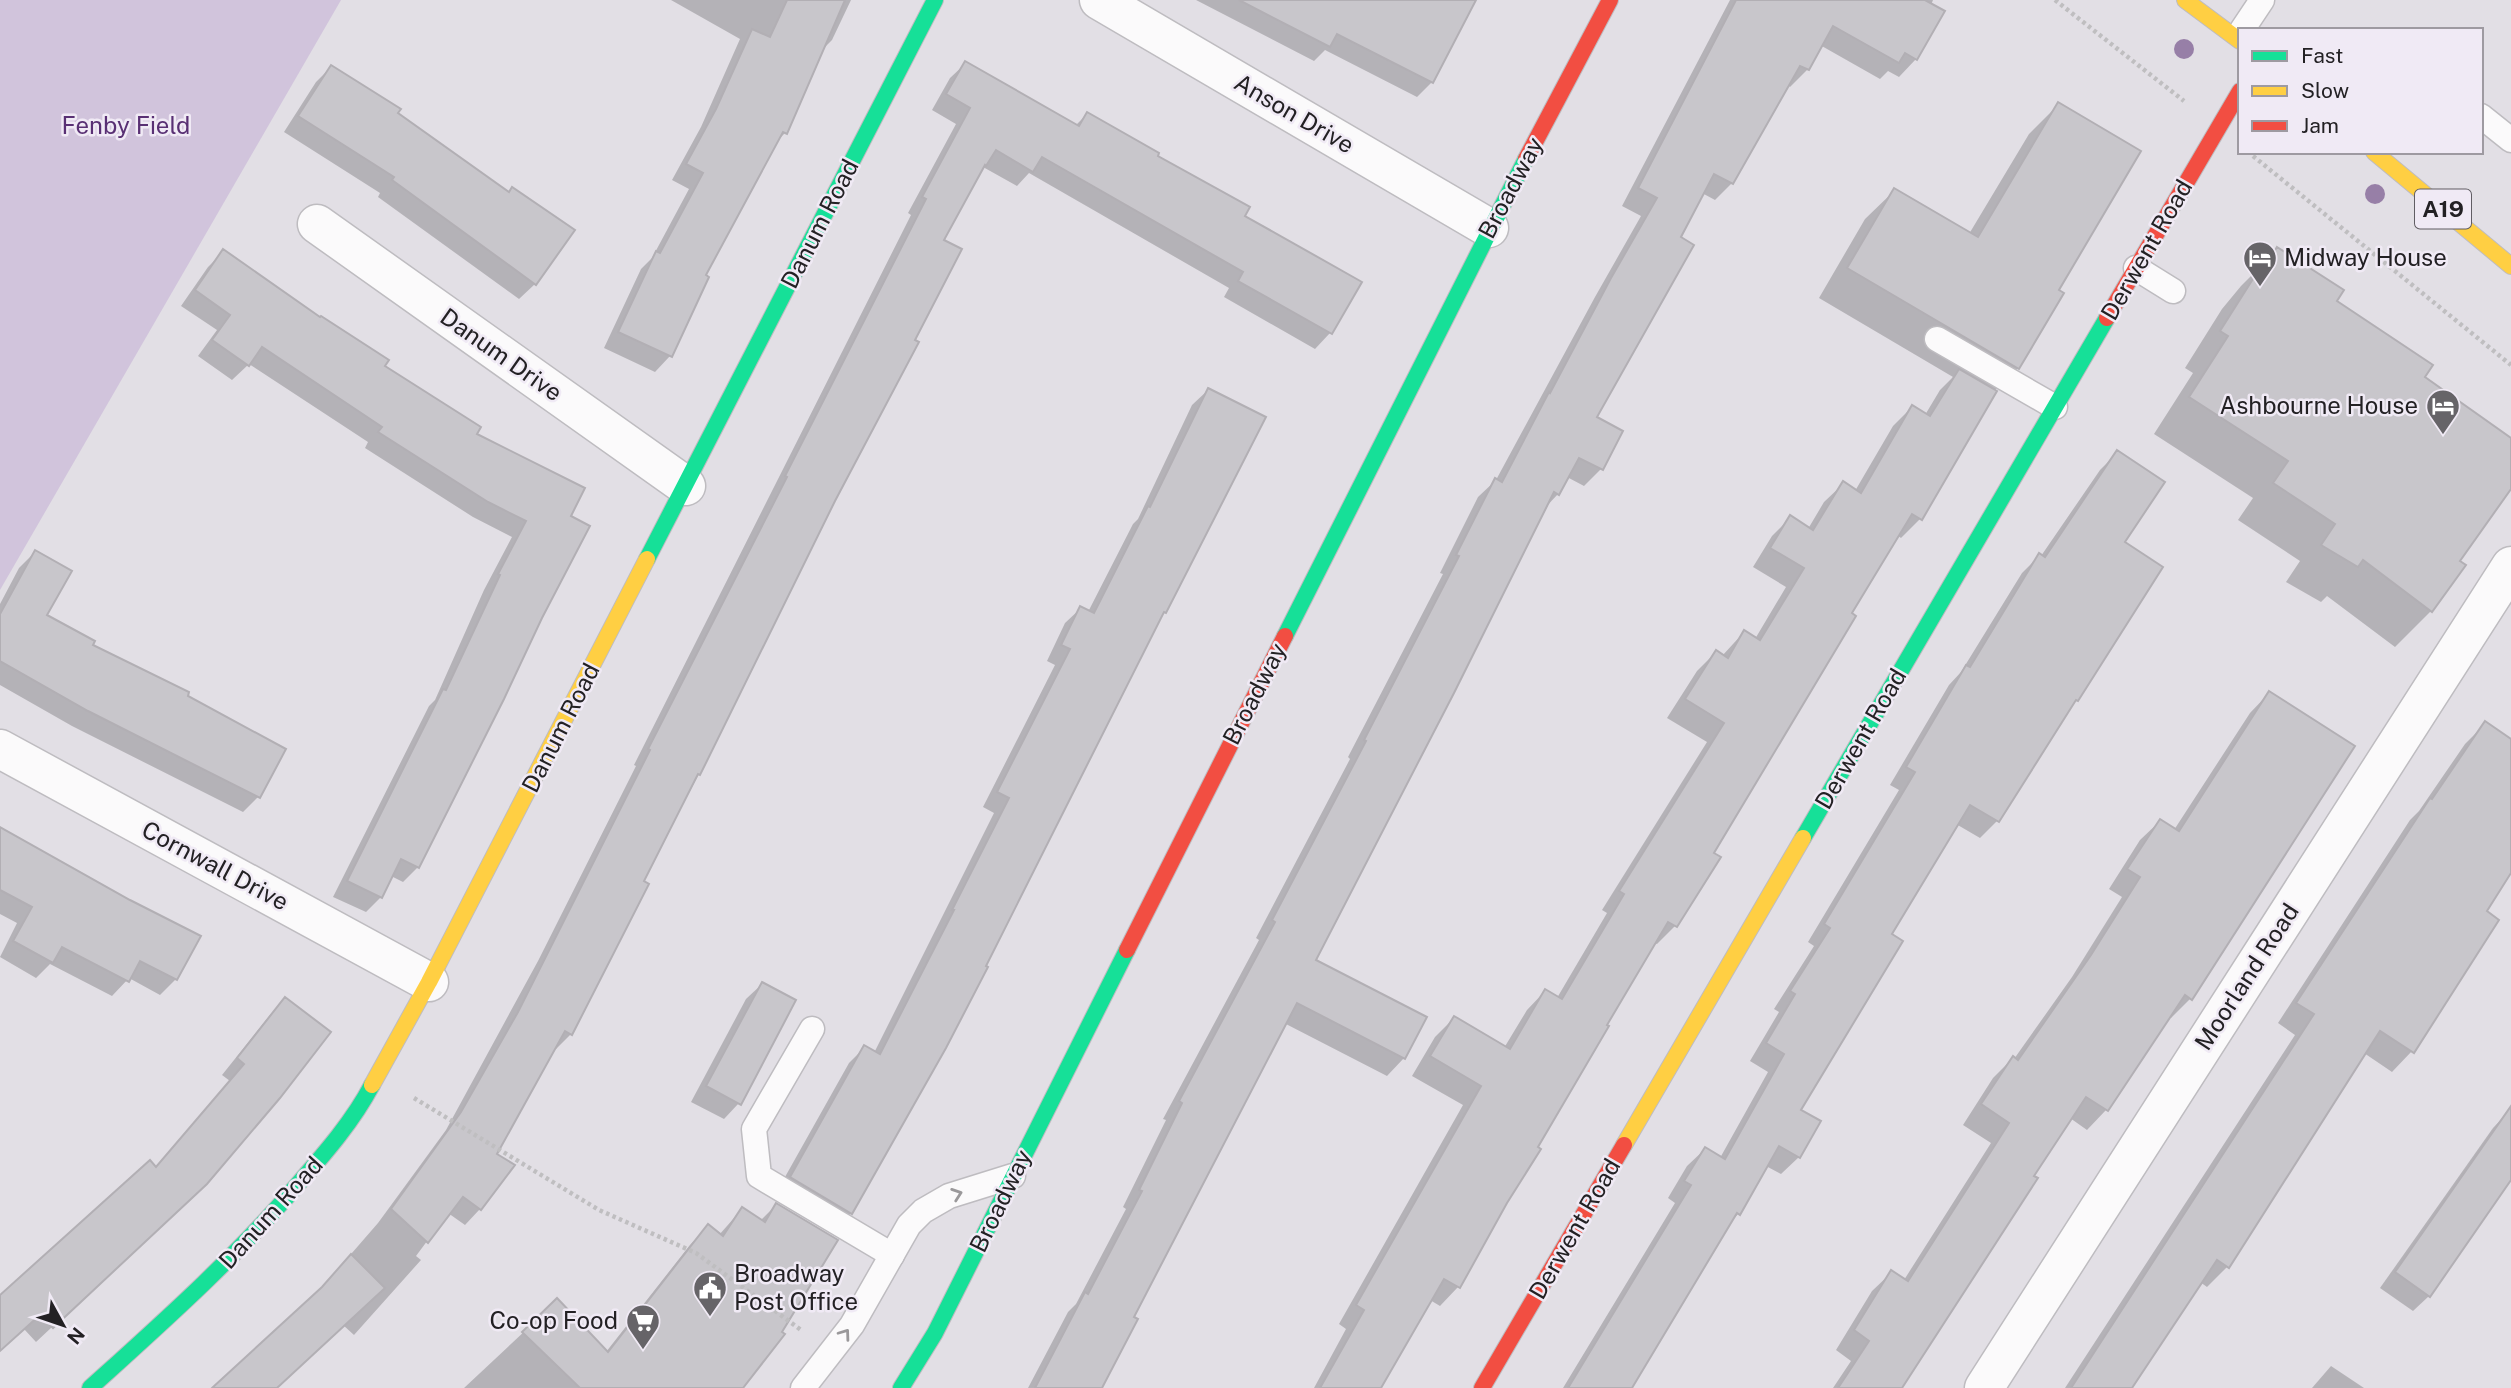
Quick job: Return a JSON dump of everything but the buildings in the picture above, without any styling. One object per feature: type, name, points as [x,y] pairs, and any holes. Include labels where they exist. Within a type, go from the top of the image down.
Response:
[{"type":"street","name":"Danum Road","points":[[90,1388],[201,1289],[257,1232],[326,1152],[364,1100],[429,982],[935,0]]},
{"type":"street","name":"Anson Drive","points":[[1099,0],[1489,228]]},
{"type":"street","name":"Broadway","points":[[901,1388],[935,1333],[1489,228],[1610,0]]},
{"type":"street","points":[[2185,0],[2238,35]]},
{"type":"street","name":"Derwent Road","points":[[1482,1388],[2238,94]]},
{"type":"street","name":"A19","points":[[2376,154],[2511,267]]},
{"type":"street","name":"Danum Drive","points":[[317,224],[685,486]]},
{"type":"street","name":"Moorland Road","points":[[1984,1388],[2511,566]]},
{"type":"street","name":"Cornwall Drive","points":[[0,749],[429,982]]},
{"type":"lane","points":[[2244,28],[2262,0]]},
{"type":"lane","points":[[2483,118],[2511,140]]},
{"type":"lane","points":[[2136,268],[2173,291]]},
{"type":"lane","points":[[1937,339],[2055,407]]},
{"type":"lane","points":[[813,1029],[754,1129],[759,1176],[892,1255]]},
{"type":"lane","points":[[803,1388],[852,1325],[909,1225],[923,1211],[949,1196],[1013,1176]]},
{"type":"path","points":[[2055,0],[2218,128]]},
{"type":"path","points":[[2250,154],[2511,365]]},
{"type":"path","points":[[377,1075],[599,1210],[696,1253],[832,1353]]},
{"type":"green space","name":"Fenby Field","points":[[0,0],[341,0],[0,590]]},
{"type":"traffic: fast","points":[[647,559],[935,0]]},
{"type":"traffic: fast","points":[[1285,636],[1526,159]]},
{"type":"traffic: fast","points":[[1803,838],[2107,318]]},
{"type":"traffic: fast","points":[[901,1388],[935,1333],[1127,950]]},
{"type":"traffic: fast","points":[[90,1388],[198,1289],[275,1211],[338,1136],[372,1085]]},
{"type":"traffic: slow","points":[[2185,0],[2238,40]]},
{"type":"traffic: slow","points":[[2376,154],[2511,266]]},
{"type":"traffic: slow","points":[[372,1085],[429,982],[647,559]]},
{"type":"traffic: slow","points":[[1624,1145],[1803,838]]},
{"type":"traffic: jam","points":[[1526,159],[1610,0]]},
{"type":"traffic: jam","points":[[2107,318],[2238,94]]},
{"type":"traffic: jam","points":[[1127,950],[1285,636]]},
{"type":"traffic: jam","points":[[1482,1388],[1624,1145]]},
{"type":"place","name":"Midway House","points":[[2260,288]]},
{"type":"place","name":"Ashbourne House","points":[[2443,436]]},
{"type":"place","name":"Broadway Post Office","points":[[710,1318]]},
{"type":"place","name":"Co-op Food","points":[[643,1351]]}]
